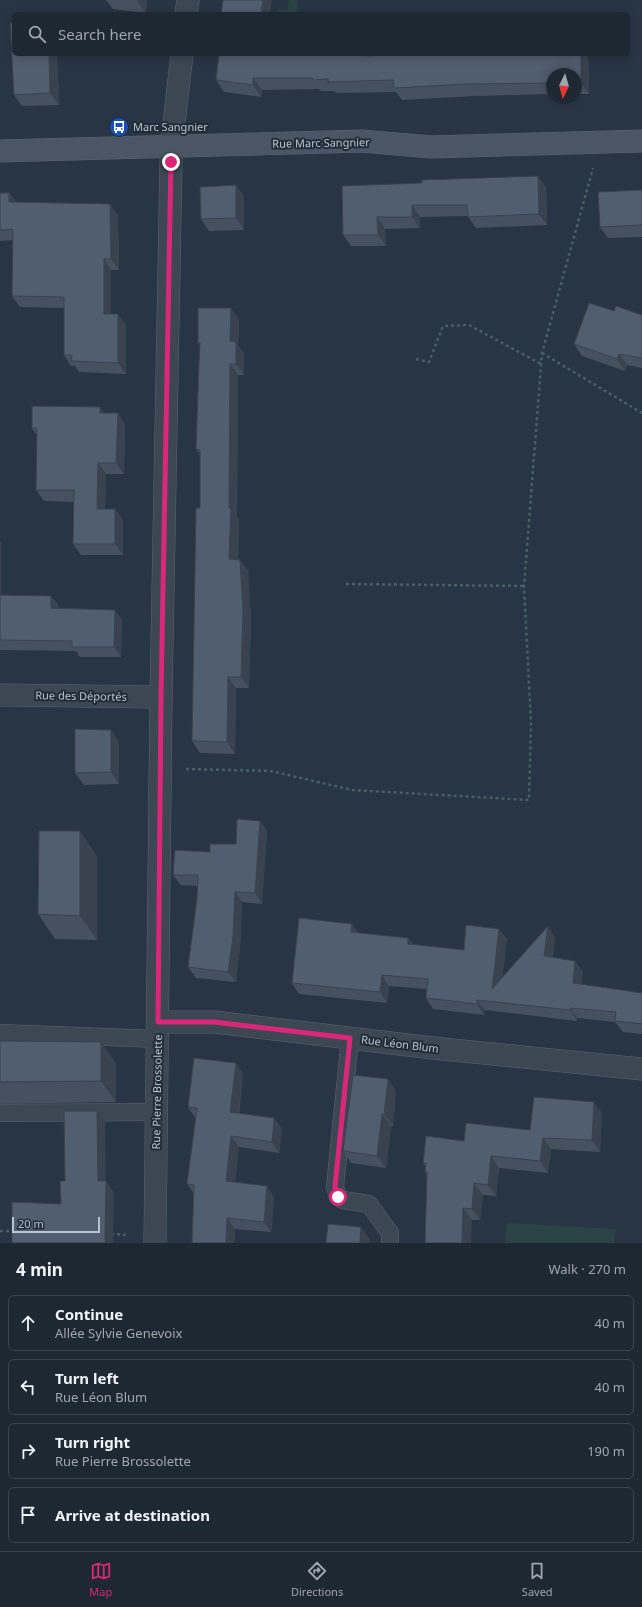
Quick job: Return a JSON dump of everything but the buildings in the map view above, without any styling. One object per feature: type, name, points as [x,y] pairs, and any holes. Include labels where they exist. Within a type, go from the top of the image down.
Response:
[{"type":"street","points":[[186,12],[188,0]]},
{"type":"street","name":"Rue Pierre Brossolette","points":[[155,1243],[161,697],[171,147],[182,56]]},
{"type":"street","name":"Rue Marc Sangnier","points":[[0,151],[362,141],[431,147],[642,141]]},
{"type":"street","name":"Rue des Déportés","points":[[0,694],[161,697]]},
{"type":"street","name":"Rue Léon Blum","points":[[158,1030],[214,1022],[642,1069]]},
{"type":"lane","points":[[0,1033],[158,1030]]},
{"type":"lane","points":[[350,1038],[335,1187],[338,1197],[343,1200],[369,1204],[373,1208],[390,1233],[390,1243]]},
{"type":"lane","points":[[0,1113],[157,1112]]},
{"type":"path","points":[[182,769],[271,771],[352,790],[530,800],[531,723],[524,586],[542,353],[593,169],[593,161]]},
{"type":"path","points":[[416,359],[430,362],[442,326],[470,325],[541,364]]},
{"type":"path","points":[[542,353],[642,413]]},
{"type":"path","points":[[346,584],[524,586]]},
{"type":"path","points":[[0,1231],[16,1231]]},
{"type":"path","points":[[110,1234],[133,1235]]},
{"type":"green space","points":[[289,0],[297,0],[298,12],[277,12],[277,9],[288,10]]},
{"type":"green space","points":[[507,1223],[616,1229],[614,1243],[505,1243]]},
{"type":"place","name":"Marc Sangnier","points":[[119,127]]},
{"type":"route","points":[[171,162],[161,697],[158,1022],[214,1022],[350,1038],[335,1187],[338,1197]]}]
